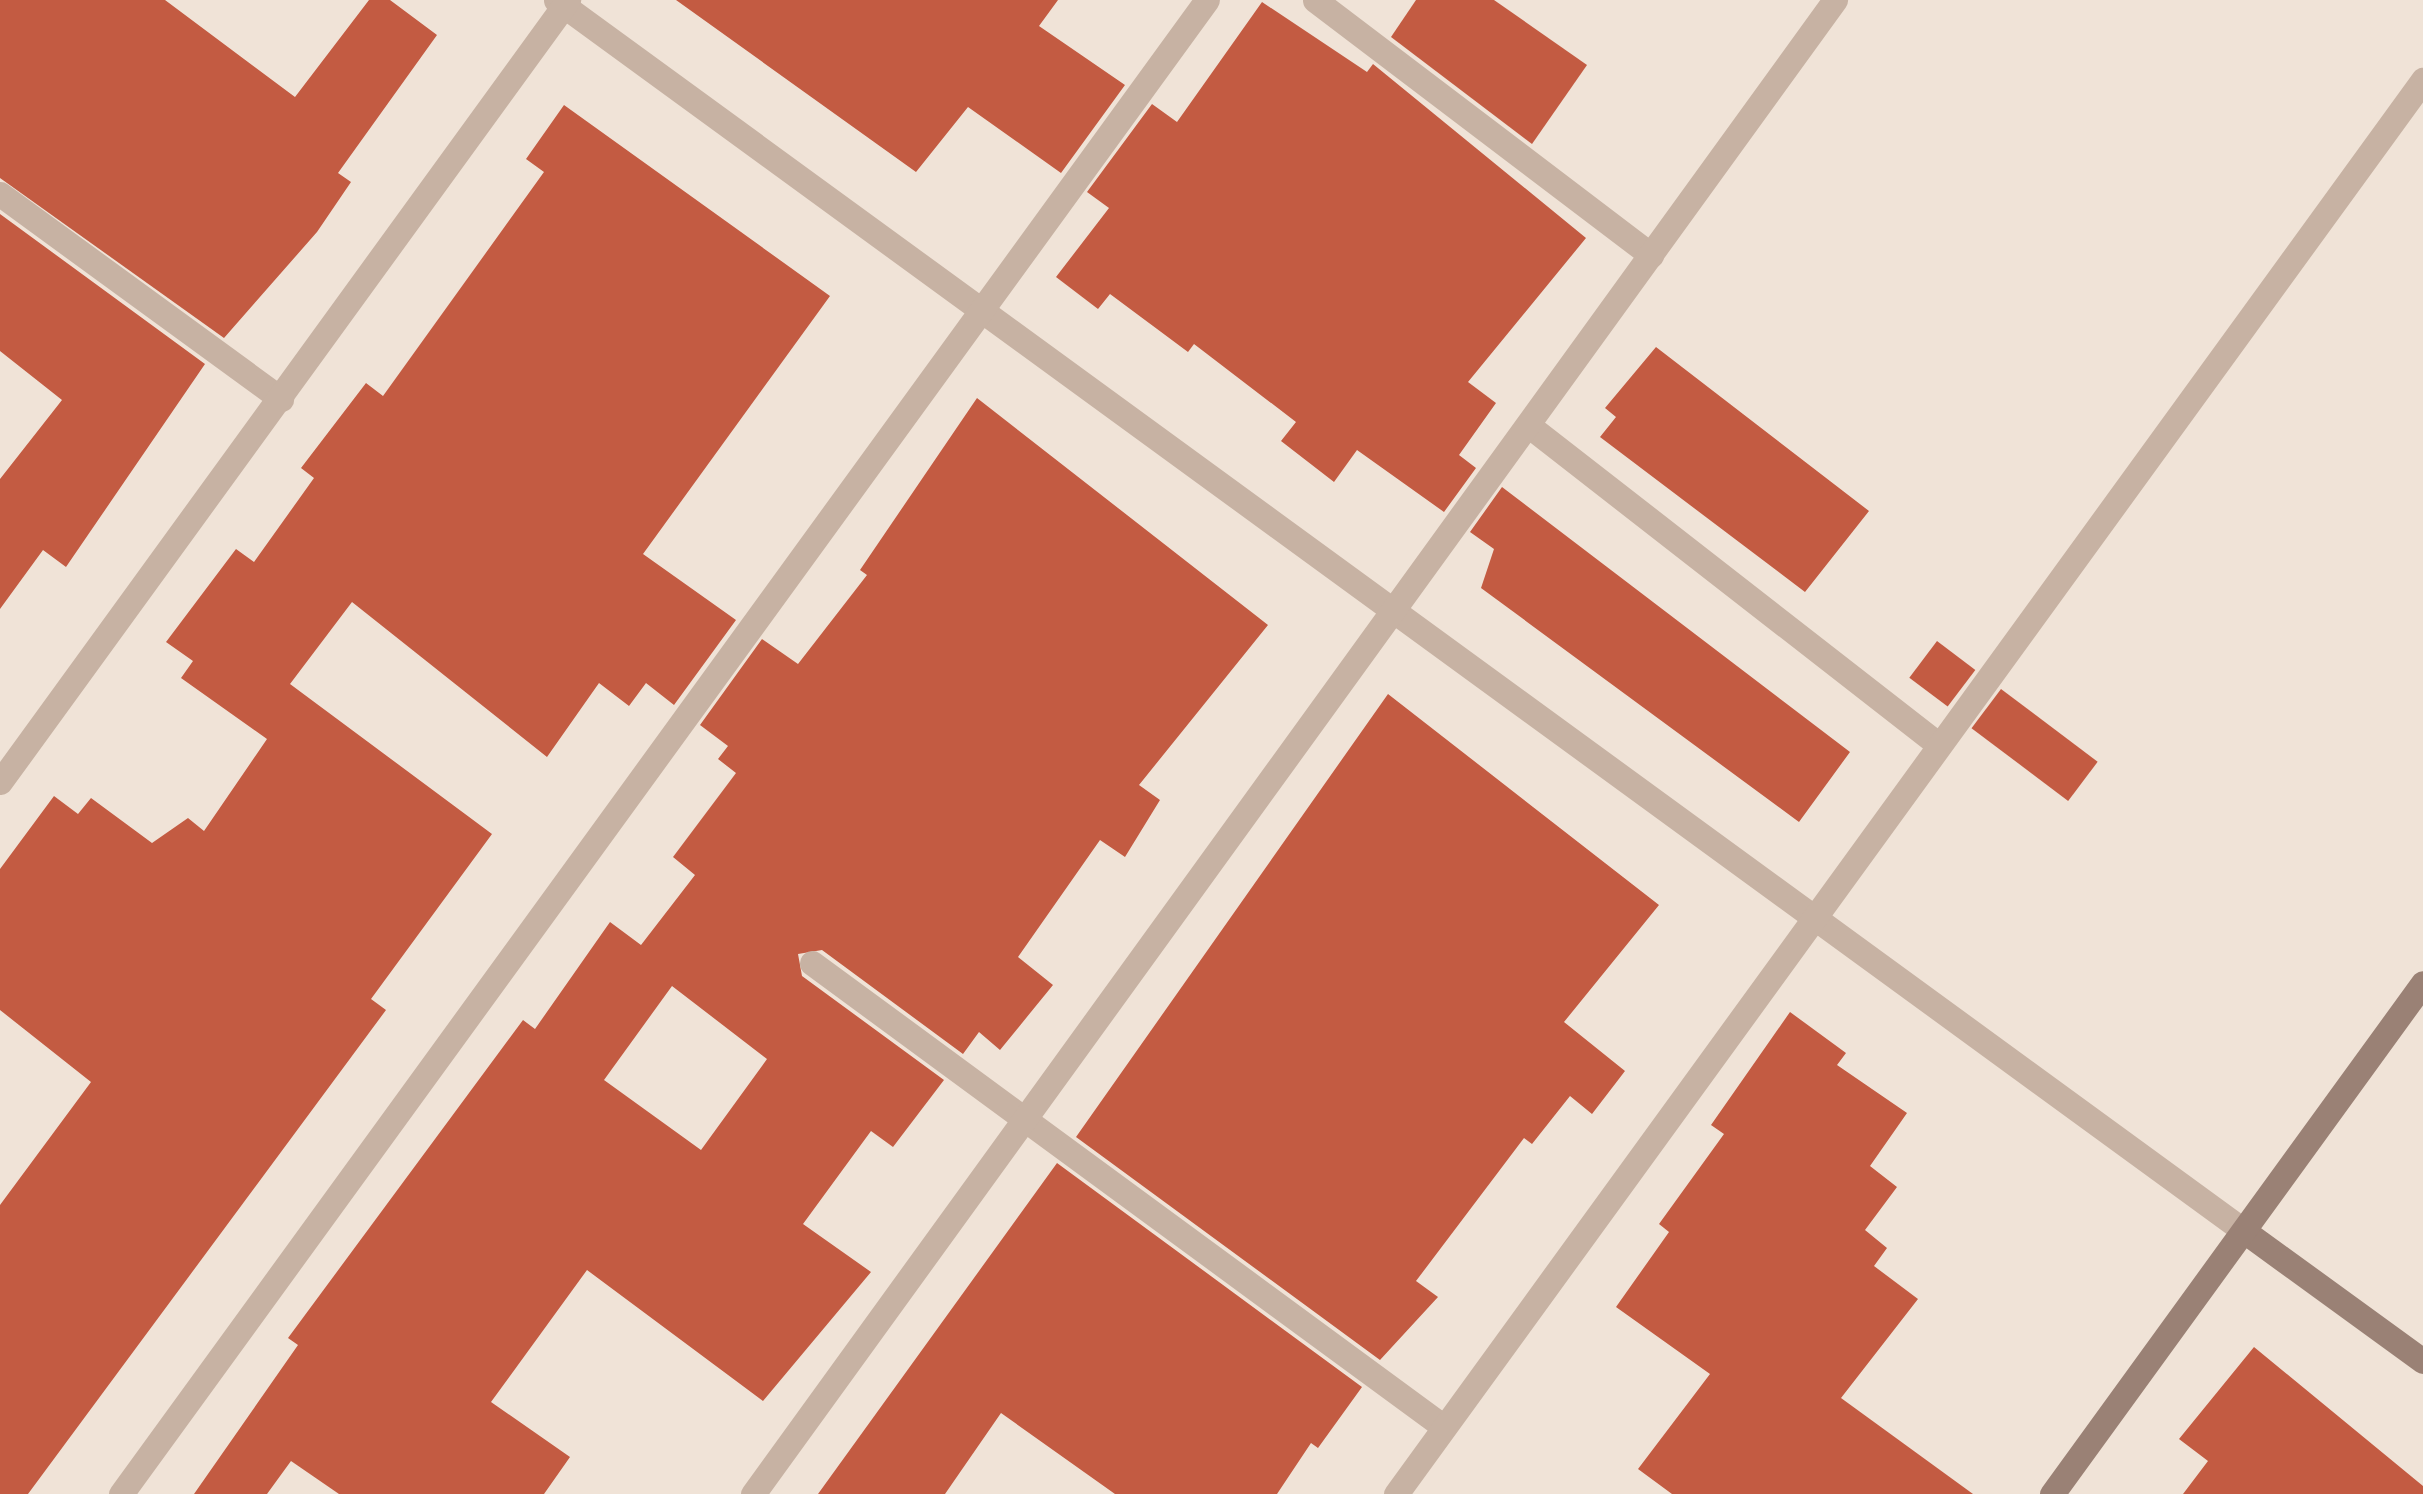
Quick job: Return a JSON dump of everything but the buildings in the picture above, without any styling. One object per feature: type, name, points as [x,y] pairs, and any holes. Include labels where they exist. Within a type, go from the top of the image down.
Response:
[{"type":"street","points":[[121,1494],[1207,0]]},
{"type":"street","points":[[1315,0],[1651,255]]},
{"type":"street","points":[[753,1494],[1836,0]]},
{"type":"street","points":[[0,782],[281,399],[563,2],[2423,1361]]},
{"type":"street","points":[[1396,1494],[2423,80]]},
{"type":"street","points":[[0,194],[281,399]]},
{"type":"street","points":[[1528,424],[1939,745]]},
{"type":"street","points":[[812,964],[1444,1428]]},
{"type":"street","points":[[2052,1494],[2423,983]]}]
